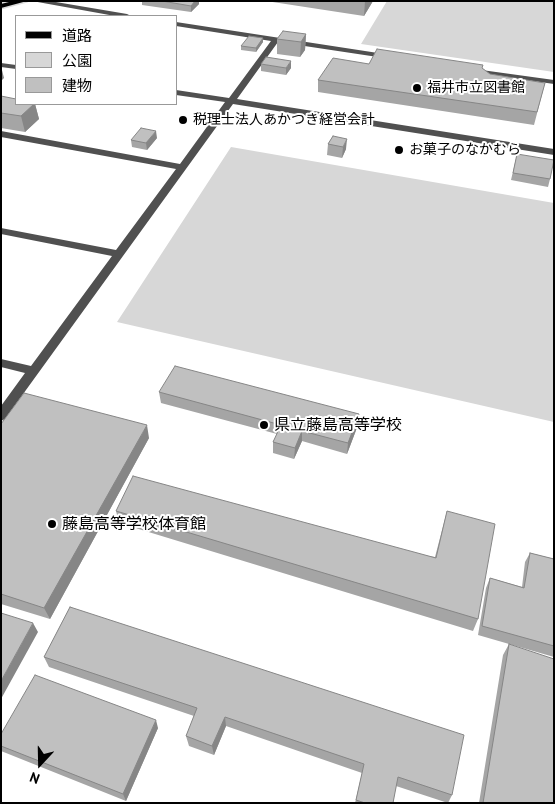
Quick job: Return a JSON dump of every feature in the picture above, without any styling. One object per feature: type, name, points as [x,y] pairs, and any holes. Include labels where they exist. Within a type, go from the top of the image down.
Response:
[{"type":"main road","points":[[1,6],[24,1]]},
{"type":"street","points":[[35,1],[120,15]]},
{"type":"street","points":[[178,24],[397,58]]},
{"type":"street","points":[[1,416],[276,39]]},
{"type":"street","points":[[1,65],[15,67]]},
{"type":"street","points":[[459,68],[554,82]]},
{"type":"street","points":[[178,92],[554,152]]},
{"type":"street","points":[[1,134],[182,167]]},
{"type":"street","points":[[1,230],[118,254]]},
{"type":"street","points":[[1,363],[33,371]]},
{"type":"green space","points":[[387,1],[554,1],[554,72],[361,44]]},
{"type":"green space","points":[[231,147],[554,203],[554,422],[117,322]]},
{"type":"building","points":[[162,1],[195,1],[191,6]]},
{"type":"building","points":[[283,31],[306,34],[301,42],[277,39]]},
{"type":"building","points":[[249,36],[263,38],[256,48],[241,46]]},
{"type":"building","points":[[377,49],[483,65],[482,68],[490,74],[545,83],[537,112],[318,80],[333,58],[369,64]]},
{"type":"building","points":[[266,57],[291,61],[286,68],[261,64]]},
{"type":"building","points":[[1,96],[15,99],[15,105],[33,105],[21,116],[1,113]]},
{"type":"building","points":[[141,128],[156,131],[146,143],[131,140]]},
{"type":"building","points":[[333,136],[347,139],[343,147],[328,144]]},
{"type":"building","points":[[517,154],[554,160],[550,179],[513,173]]},
{"type":"building","points":[[175,366],[359,414],[348,443],[302,431],[295,448],[273,442],[281,425],[159,392]]},
{"type":"building","name":"藤島高等学校体育館","points":[[24,393],[147,425],[44,608],[1,594],[1,424]]},
{"type":"building","points":[[133,476],[436,558],[447,511],[495,524],[478,619],[116,511]]},
{"type":"building","points":[[530,553],[554,559],[554,646],[482,626],[490,578],[524,588]]},
{"type":"building","points":[[70,607],[464,735],[452,795],[398,777],[393,803],[365,803],[356,800],[364,764],[225,717],[212,746],[186,736],[197,708],[44,657]]},
{"type":"building","points":[[1,613],[33,623],[1,681]]},
{"type":"building","points":[[509,644],[554,659],[554,803],[483,803]]},
{"type":"building","points":[[35,675],[156,720],[123,794],[1,746],[1,734]]},
{"type":"place","name":"福井市立図書館","points":[[417,88]]},
{"type":"place","name":"税理士法人あかつき経営会計","points":[[183,120]]},
{"type":"place","name":"お菓子のなかむら","points":[[399,150]]},
{"type":"place","name":"県立藤島高等学校","points":[[264,425]]},
{"type":"place","name":"藤島高等学校体育館","points":[[52,524]]}]
